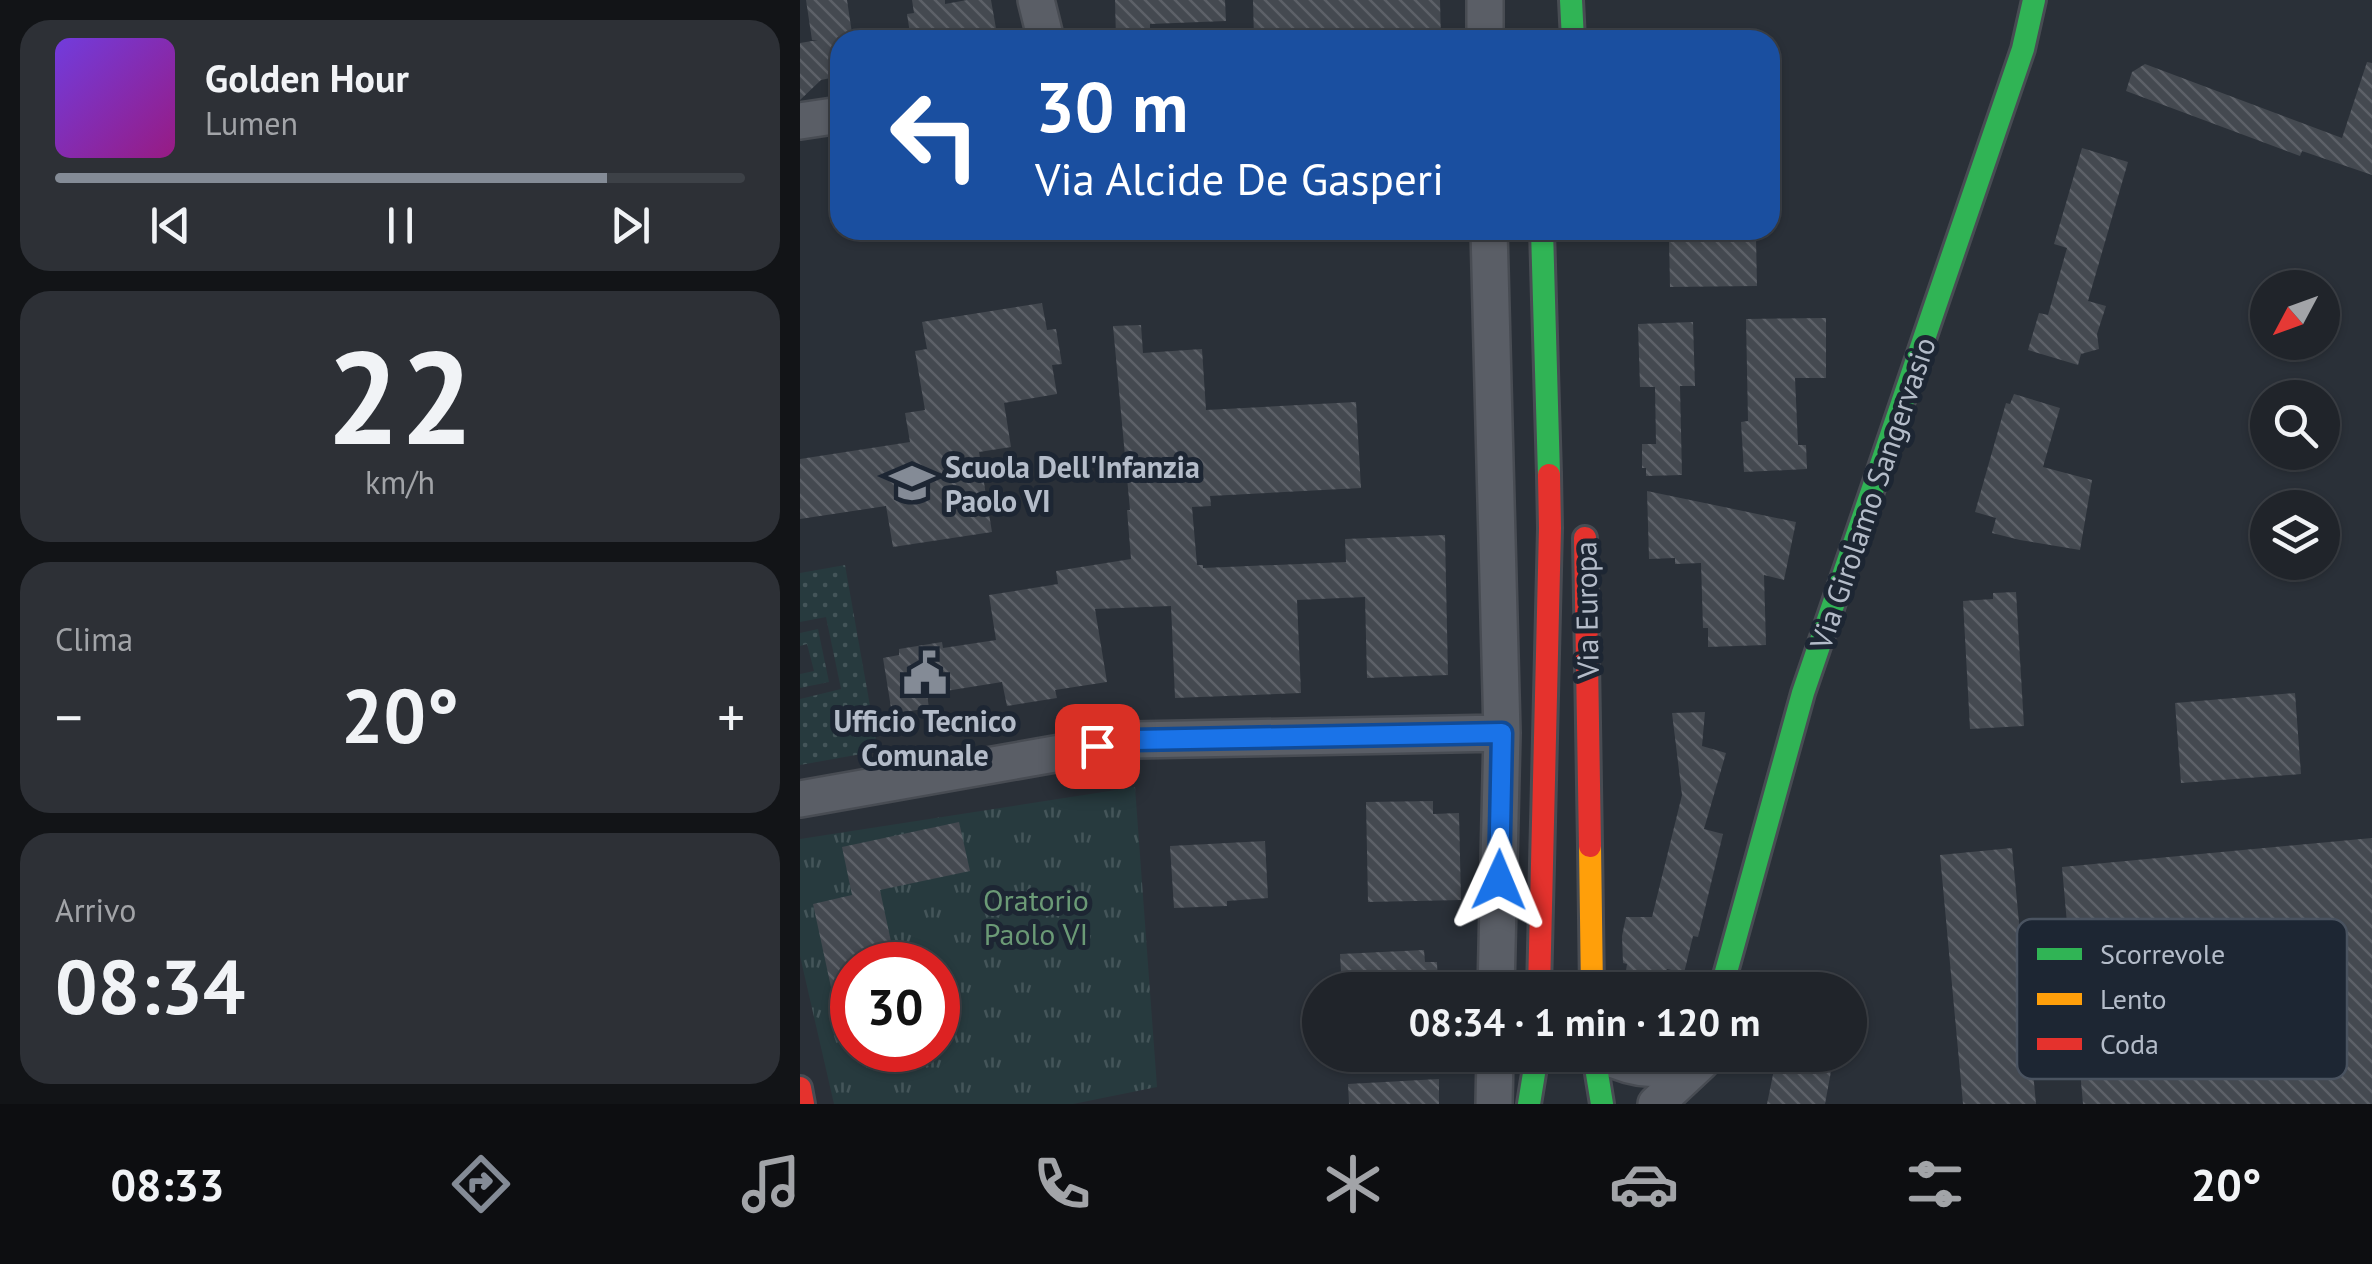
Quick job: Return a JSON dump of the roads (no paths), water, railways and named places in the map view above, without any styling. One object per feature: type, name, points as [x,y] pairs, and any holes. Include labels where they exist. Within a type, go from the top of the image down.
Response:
[{"type":"main road","points":[[1571,0],[1572,30]]},
{"type":"main road","name":"Via Girolamo Sangervasio","points":[[1726,972],[1803,694],[2022,49],[2034,0]]},
{"type":"main road","name":"Via Europa","points":[[1539,972],[1550,528],[1542,240]]},
{"type":"main road","name":"Via Europa","points":[[1584,512],[1592,972]]},
{"type":"main road","points":[[1529,1104],[1534,1072]]},
{"type":"main road","points":[[1597,1072],[1602,1104]]},
{"type":"main road","points":[[800,1088],[804,1104]]},
{"type":"street","points":[[1036,0],[1044,30]]},
{"type":"street","points":[[1485,0],[1485,30]]},
{"type":"street","points":[[800,121],[830,116]]},
{"type":"street","points":[[1490,240],[1502,733],[1496,972]]},
{"type":"street","name":"Via Europa","points":[[1497,530],[1550,528]]},
{"type":"street","points":[[800,799],[1134,740],[1502,733]]},
{"type":"street","points":[[1494,1104],[1495,1072]]},
{"type":"street","points":[[1656,1104],[1694,1083]]},
{"type":"place","name":"Scuola Dell'Infanzia Paolo VI","points":[[912,483]]},
{"type":"place","name":"Ufficio Tecnico Comunale","points":[[925,673]]},
{"type":"park label","name":"Oratorio Paolo VI","points":[[1036,916]]}]
